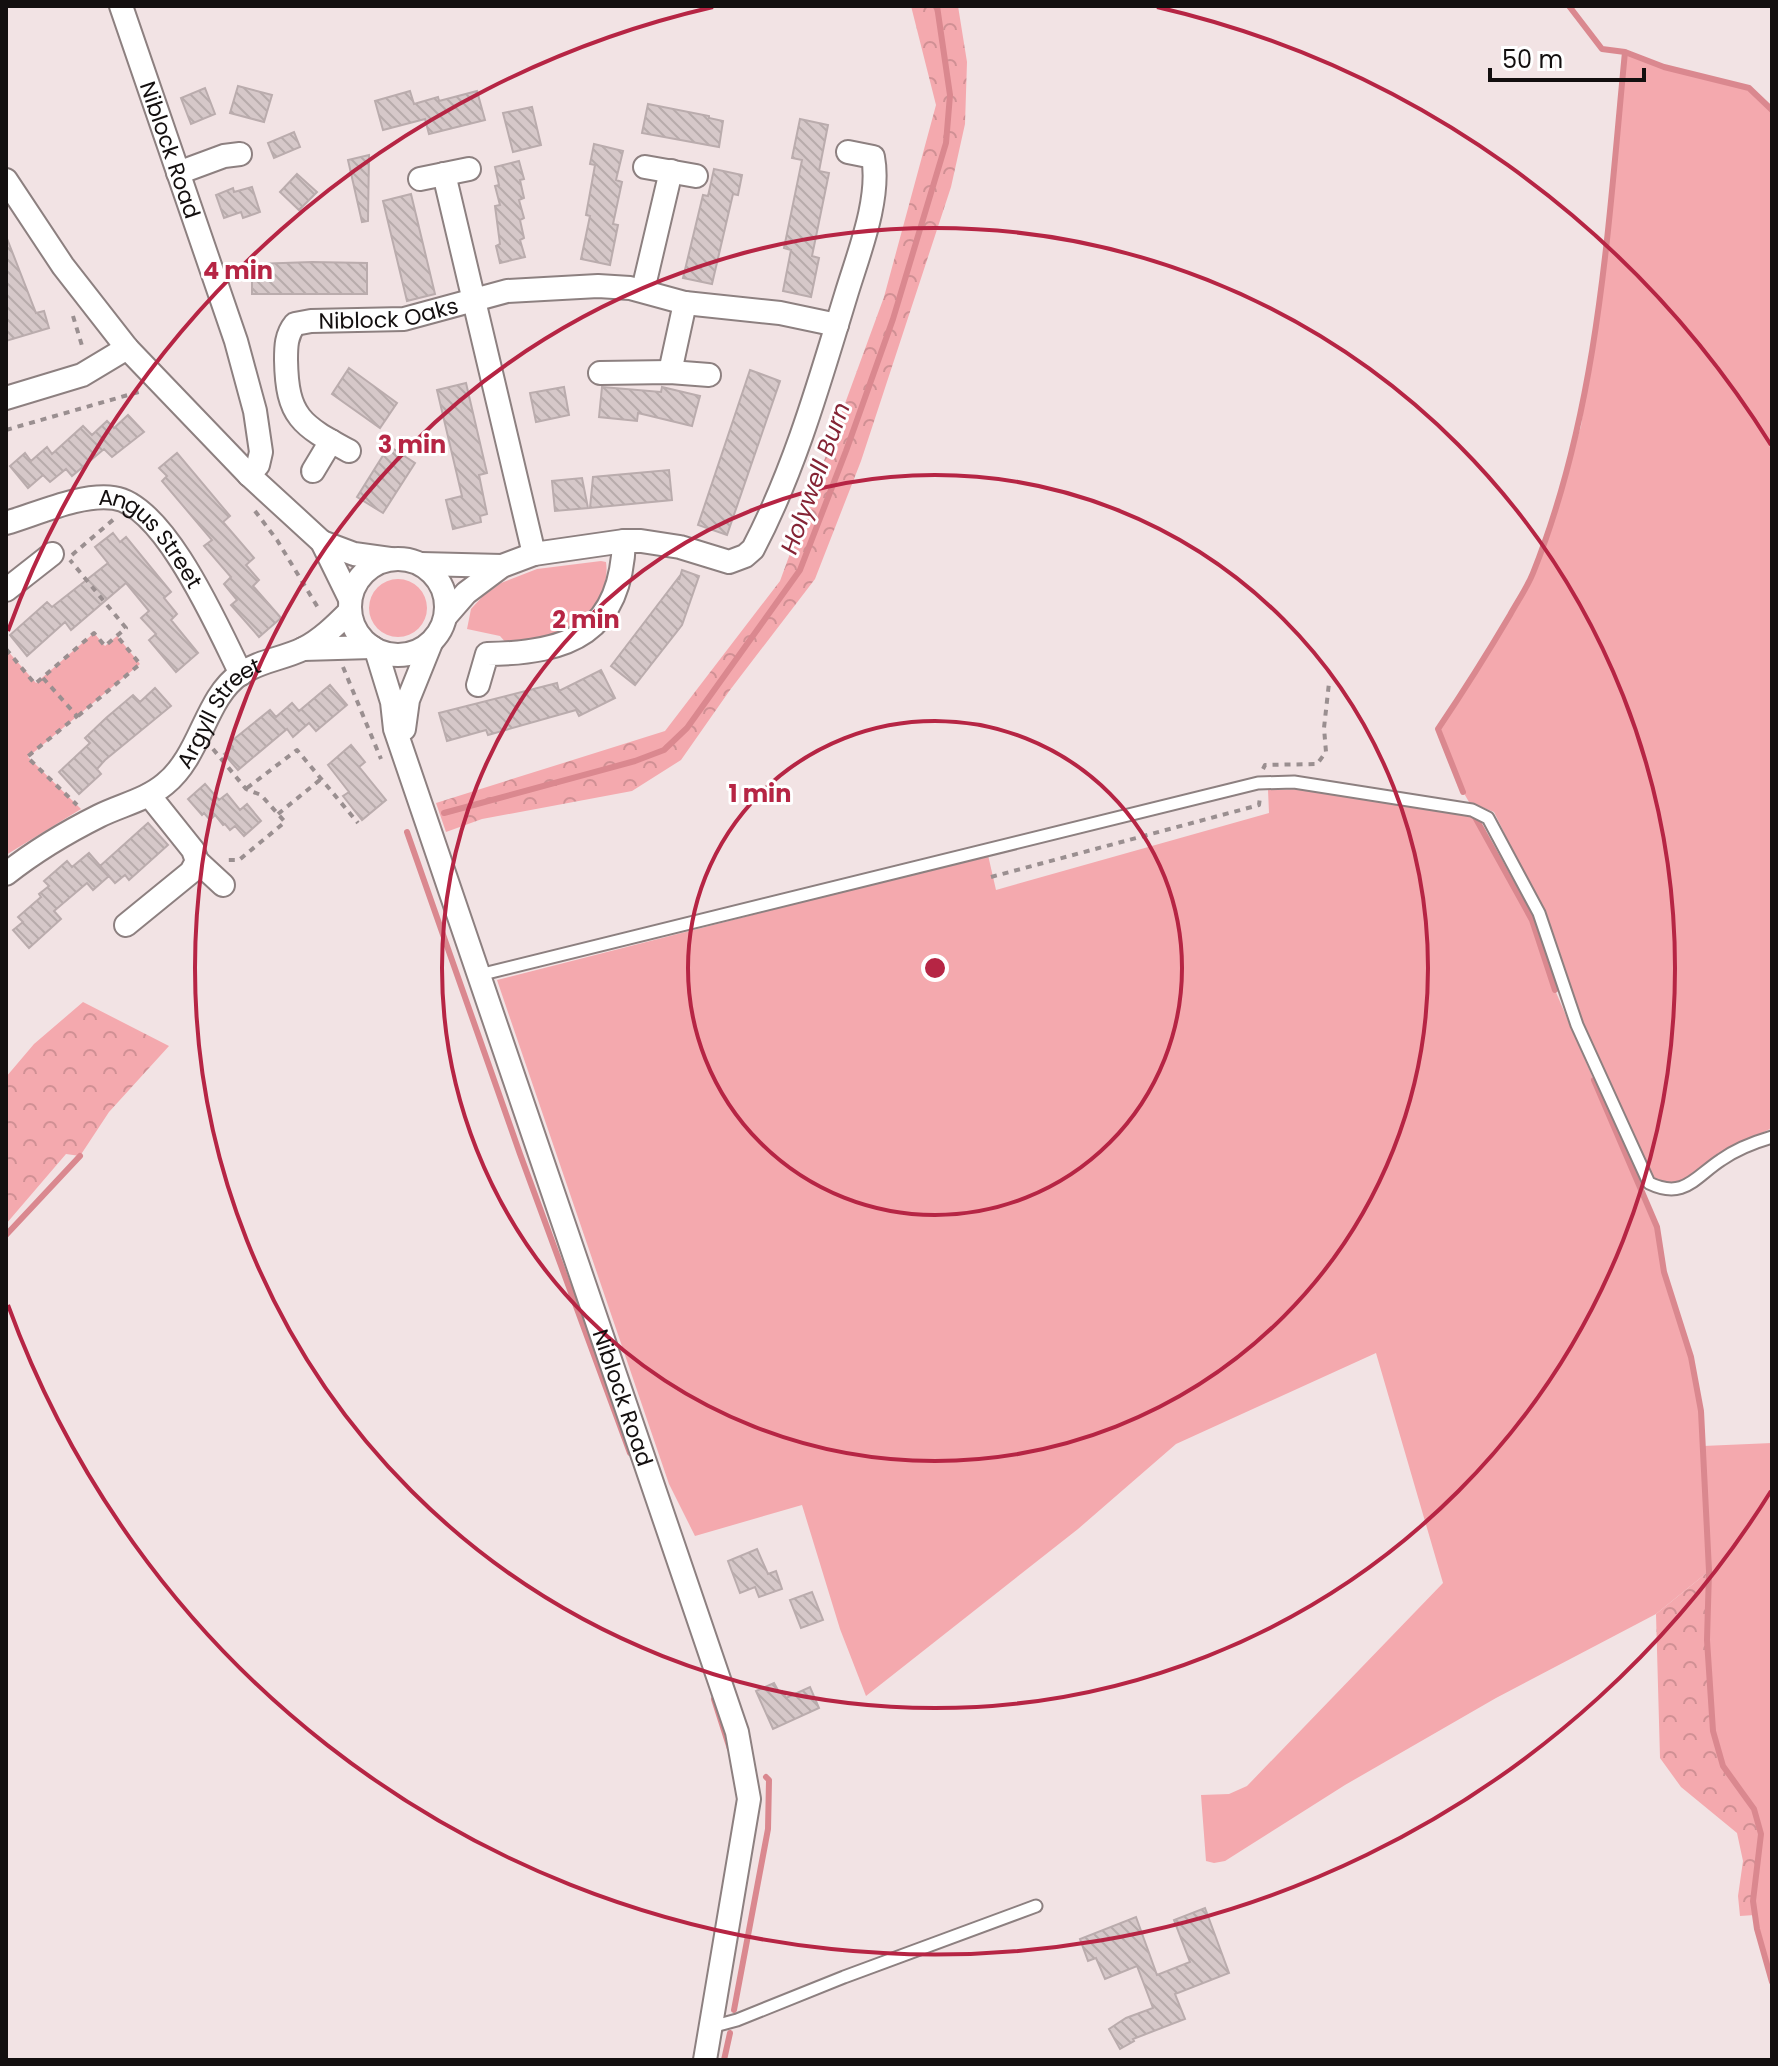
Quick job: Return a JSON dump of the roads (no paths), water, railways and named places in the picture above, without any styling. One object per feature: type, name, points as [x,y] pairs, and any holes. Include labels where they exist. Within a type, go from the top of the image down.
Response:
[{"type":"street","name":"Niblock Road","points":[[121,6],[236,341],[255,411],[261,452],[258,465],[249,475]]},
{"type":"street","points":[[446,616],[466,593],[502,566],[534,554],[624,541],[659,543],[729,562],[753,549],[802,435],[863,240],[875,174],[873,157],[848,152]]},
{"type":"street","points":[[178,173],[224,156],[240,154]]},
{"type":"street","points":[[645,167],[696,176]]},
{"type":"street","points":[[420,179],[469,169]]},
{"type":"street","points":[[643,290],[671,171]]},
{"type":"street","name":"Niblock Oaks","points":[[444,174],[534,554]]},
{"type":"street","points":[[8,188],[119,353],[322,542],[354,554],[407,559],[433,573],[442,586],[446,616],[441,631],[431,643],[418,652],[403,655],[374,649],[358,634],[350,605],[322,542]]},
{"type":"street","name":"Niblock Oaks","points":[[313,471],[340,446],[305,423],[291,405],[286,352],[287,338],[295,324],[404,319],[507,291],[598,286],[643,290],[685,303],[790,315],[837,325]]},
{"type":"street","points":[[670,372],[685,303]]},
{"type":"street","points":[[6,398],[72,379],[119,353]]},
{"type":"street","points":[[600,373],[709,375]]},
{"type":"street","name":"Angus Street","points":[[6,523],[89,498],[112,497],[132,503],[145,514],[182,561],[241,674]]},
{"type":"street","points":[[478,685],[487,654],[556,647],[579,636],[596,623],[617,590],[624,541]]},
{"type":"street","points":[[9,581],[60,556]]},
{"type":"street","points":[[350,605],[356,584],[365,572],[377,563],[391,559]]},
{"type":"street","points":[[421,564],[502,566]]},
{"type":"street","name":"Argyll Street","points":[[336,639],[350,605]]},
{"type":"street","name":"Argyll Street","points":[[6,874],[27,857],[92,820],[149,795],[165,784],[183,766],[225,690],[241,674],[336,639],[374,649]]},
{"type":"street","name":"Niblock Road","points":[[402,746],[408,700],[431,643]]},
{"type":"street","name":"Niblock Road","points":[[374,649],[386,678],[395,729],[743,1755],[749,1799],[705,2060]]},
{"type":"street","points":[[149,795],[193,850],[197,861],[223,885]]},
{"type":"street","points":[[126,925],[191,872],[197,861]]},
{"type":"lane","points":[[479,975],[1258,783],[1294,782],[1472,810],[1488,818],[1539,913],[1577,1025],[1649,1183],[1661,1189],[1687,1187],[1721,1160],[1772,1137]]},
{"type":"lane","points":[[711,2027],[737,2020],[1036,1906]]},
{"type":"waterway","name":"Holywell Burn","points":[[444,813],[635,761],[664,750],[687,728],[800,570],[893,319],[946,143],[950,95],[937,6]]},
{"type":"waterway","points":[[1569,6],[1602,49],[1625,52],[1664,67],[1749,88],[1772,110]]},
{"type":"waterway","points":[[1463,792],[1438,729],[1531,579],[1573,447],[1587,382],[1606,250],[1625,52]]},
{"type":"waterway","points":[[1475,817],[1532,920],[1555,990]]},
{"type":"waterway","points":[[407,832],[520,1154],[630,1453]]},
{"type":"waterway","points":[[1594,1080],[1657,1227],[1664,1272],[1691,1357],[1701,1411],[1709,1571],[1707,1640],[1713,1731],[1723,1766],[1754,1809],[1761,1834],[1753,1901],[1757,1929],[1772,1982]]},
{"type":"waterway","name":"Holywell Burn","points":[[6,1235],[80,1156]]},
{"type":"waterway","points":[[714,1699],[730,1749]]},
{"type":"waterway","points":[[734,2010],[768,1829],[769,1780],[766,1777]]},
{"type":"waterway","points":[[724,2060],[730,2033]]}]
